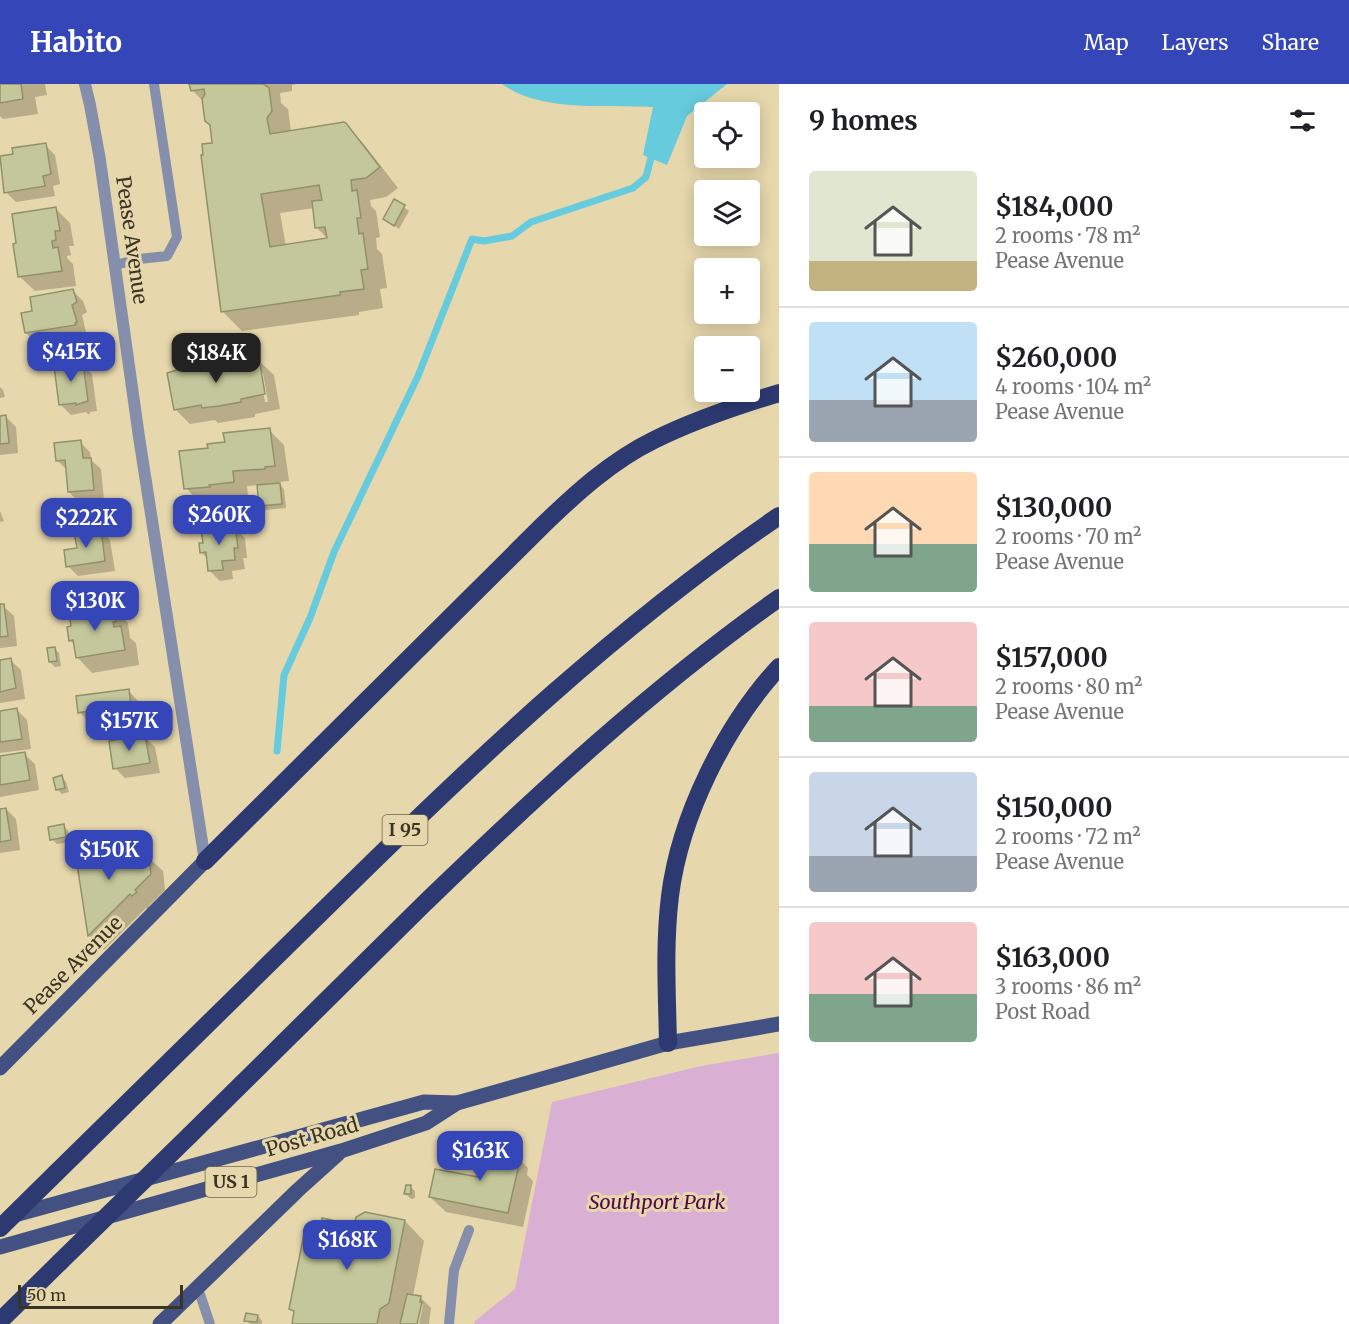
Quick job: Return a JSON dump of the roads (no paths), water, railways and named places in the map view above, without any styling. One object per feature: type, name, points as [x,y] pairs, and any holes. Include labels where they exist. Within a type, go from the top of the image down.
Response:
[{"type":"highway","points":[[205,861],[533,535],[594,479],[662,436],[693,422],[779,393]]},
{"type":"highway","name":"I 95","points":[[0,1228],[489,750],[672,593],[779,516]]},
{"type":"highway","points":[[0,1322],[398,930],[560,776],[685,669],[779,598]]},
{"type":"highway","points":[[668,1043],[666,936],[670,894],[678,856],[688,823],[716,759],[753,699],[779,667]]},
{"type":"main road","name":"Pease Avenue","points":[[0,1068],[205,861]]},
{"type":"main road","name":"Post Road","points":[[0,1247],[341,1151],[426,1123],[457,1103],[668,1043],[779,1024]]},
{"type":"main road","name":"Post Road","points":[[0,1219],[424,1102],[457,1103]]},
{"type":"main road","points":[[160,1324],[297,1190],[341,1151]]},
{"type":"street","name":"Pease Avenue","points":[[85,84],[96,138],[139,437],[205,861]]},
{"type":"lane","points":[[115,265],[139,259],[167,256],[177,237],[154,84]]},
{"type":"lane","points":[[449,1324],[454,1270],[469,1230]]},
{"type":"lane","points":[[198,1288],[210,1324]]},
{"type":"water","points":[[502,84],[727,84],[704,102],[694,102],[694,110],[687,116],[667,165],[643,155],[653,107],[555,103],[518,93]]},
{"type":"waterway","points":[[277,751],[284,675],[310,618],[334,552],[418,376],[472,239],[484,241],[512,236],[531,222],[633,188],[646,177],[651,158]]},
{"type":"park label","name":"Southport Park","points":[[657,1202]]}]
